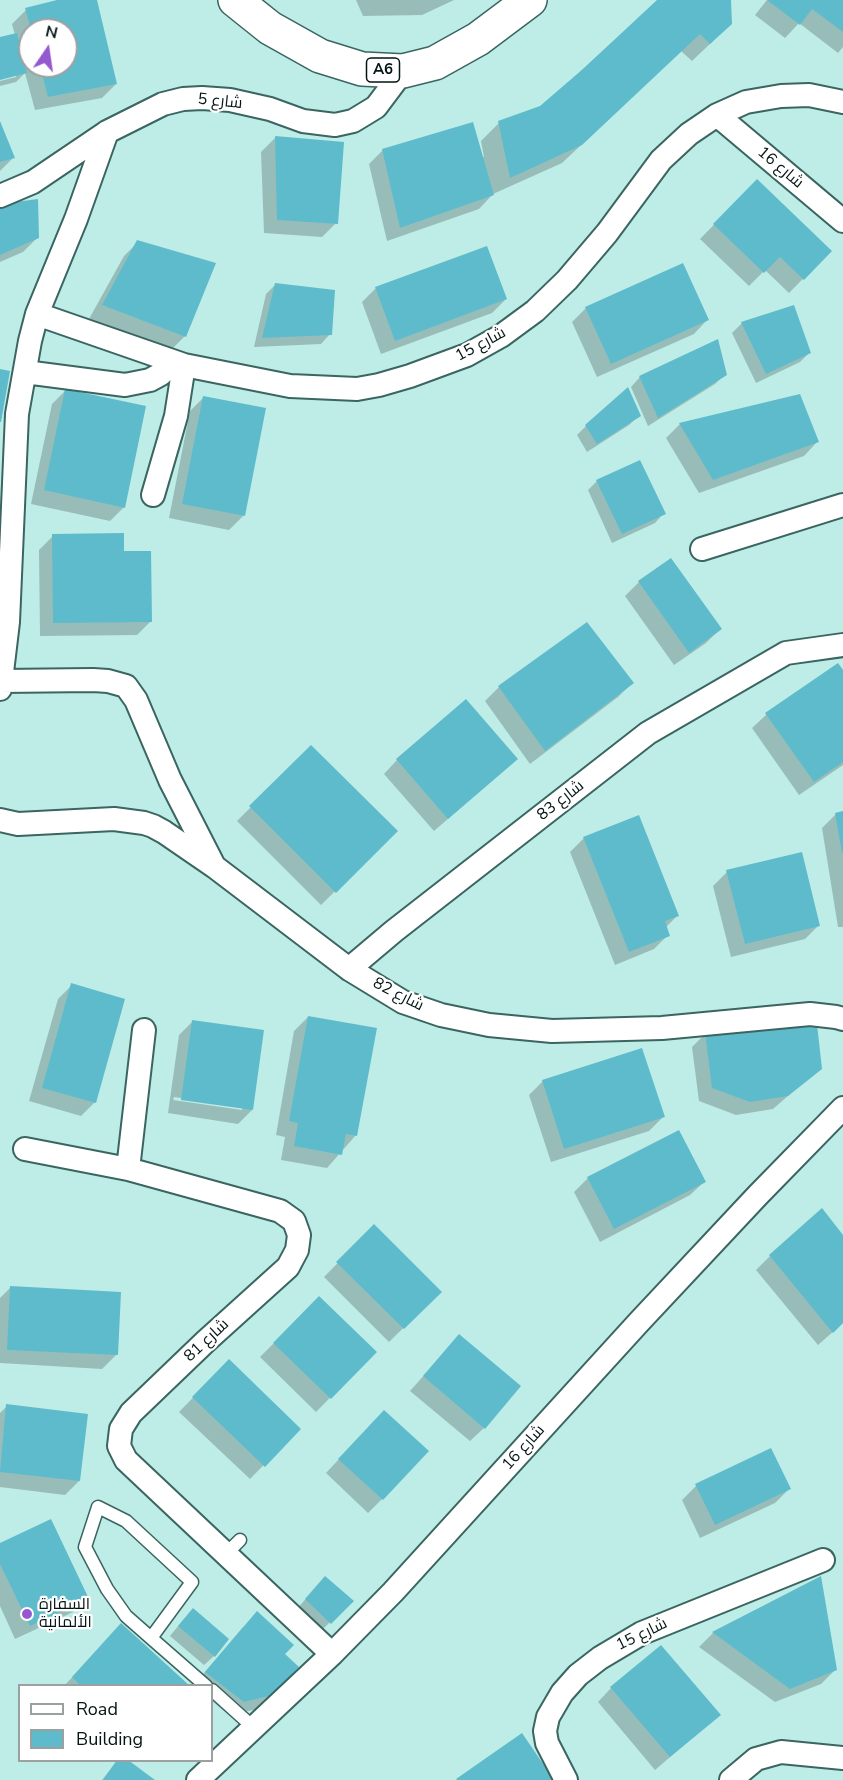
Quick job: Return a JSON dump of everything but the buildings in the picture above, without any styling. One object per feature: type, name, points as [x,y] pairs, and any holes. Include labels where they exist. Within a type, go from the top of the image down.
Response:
[{"type":"highway","name":"A6","points":[[235,0],[270,28],[320,56],[362,69],[403,71],[435,63],[478,39],[530,0]]},
{"type":"street","name":"شارع 5","points":[[0,196],[33,182],[107,132],[163,104],[202,98],[230,100],[270,110],[303,122],[335,126],[353,122],[376,107],[403,71]]},
{"type":"street","name":"شارع 15","points":[[37,314],[178,364],[290,386],[357,390],[410,376],[467,355],[501,336],[535,310],[567,280],[607,233],[661,160],[689,134],[717,115],[746,102],[782,96],[809,95],[843,102]]},
{"type":"street","name":"شارع 16","points":[[717,115],[843,221]]},
{"type":"street","points":[[107,132],[76,219],[37,314],[30,341],[17,414],[8,622],[1,685],[93,680],[126,686],[136,700],[170,780],[215,867]]},
{"type":"street","points":[[25,372],[125,385],[150,380],[178,364]]},
{"type":"street","points":[[153,495],[176,416],[178,364]]},
{"type":"street","points":[[702,549],[843,505]]},
{"type":"street","name":"شارع 83","points":[[350,969],[394,932],[648,734],[786,652],[843,645]]},
{"type":"street","name":"شارع 82","points":[[0,820],[18,824],[114,819],[144,823],[164,832],[215,867],[350,969],[403,1002],[441,1016],[489,1025],[542,1030],[662,1028],[810,1014],[843,1019]]},
{"type":"street","points":[[128,1169],[144,1030]]},
{"type":"street","name":"شارع 16","points":[[198,1780],[332,1654],[393,1592],[758,1195],[843,1108]]},
{"type":"street","name":"شارع 81","points":[[25,1149],[128,1169],[280,1211],[294,1221],[299,1235],[297,1250],[288,1268],[205,1342],[131,1413],[121,1429],[119,1446],[126,1460],[233,1547],[332,1654]]},
{"type":"street","name":"شارع 15","points":[[566,1780],[547,1743],[545,1731],[548,1717],[562,1693],[578,1675],[600,1658],[642,1633],[823,1560]]},
{"type":"street","points":[[731,1780],[756,1760],[781,1752],[843,1758]]},
{"type":"lane","points":[[151,1638],[192,1582],[126,1521],[98,1507],[85,1547],[107,1589],[126,1616],[151,1638],[204,1684]]},
{"type":"lane","points":[[213,1691],[253,1727]]},
{"type":"place","name":"السفارة الألمانية","points":[[27,1614]]}]
